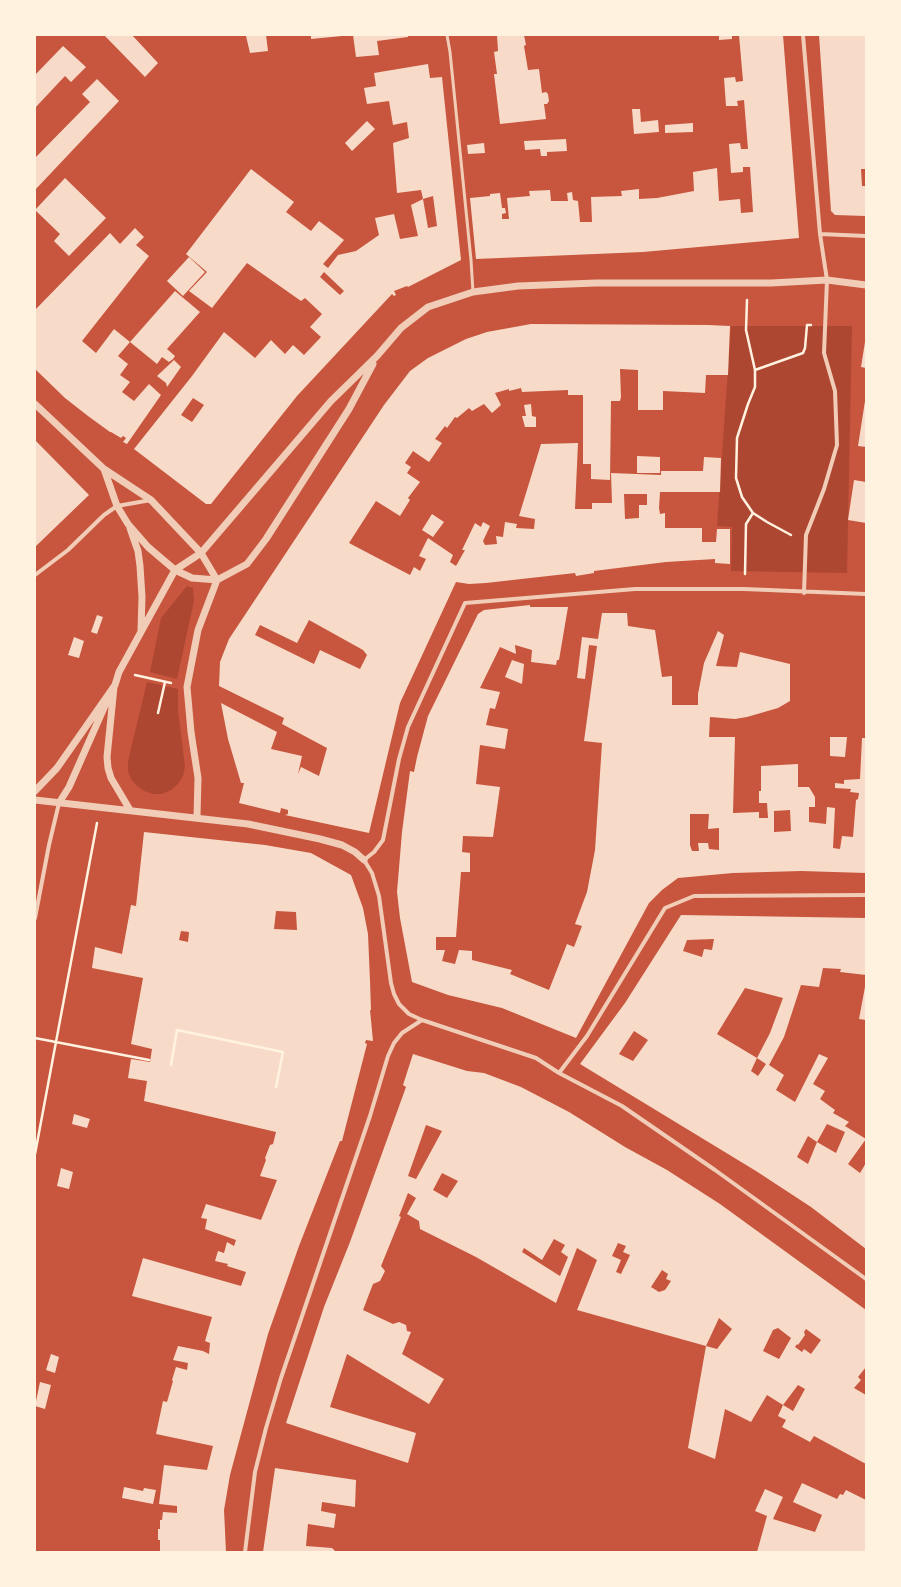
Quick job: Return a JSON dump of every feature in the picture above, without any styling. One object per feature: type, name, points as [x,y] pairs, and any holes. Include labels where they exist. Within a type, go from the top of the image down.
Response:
[{"type":"street","points":[[803,35],[820,234],[826,280],[824,353],[835,391],[837,445],[824,489],[806,535],[804,593]]},
{"type":"street","points":[[820,234],[866,236]]},
{"type":"street","points":[[35,918],[59,802],[69,787],[119,672],[175,570],[201,553],[331,401],[377,356],[401,328],[428,307],[473,292],[518,286],[748,283],[826,280],[866,285]]},
{"type":"street","points":[[104,469],[117,506],[128,524],[148,547],[175,570],[192,578],[216,580],[247,564],[266,539],[349,409],[377,356]]},
{"type":"street","points":[[35,404],[104,469],[151,500],[201,553],[216,580],[198,630],[187,687],[191,732],[198,778],[197,817]]},
{"type":"street","points":[[35,575],[68,550],[104,515],[117,506],[151,500]]},
{"type":"street","points":[[128,524],[138,551],[140,566],[142,631]]},
{"type":"street","points":[[364,860],[374,852],[383,840],[399,759],[408,727],[466,603],[635,588],[744,589],[804,593],[866,594]]},
{"type":"street","points":[[35,791],[57,768],[114,685]]},
{"type":"street","points":[[114,685],[107,757],[108,768],[111,778],[130,810]]},
{"type":"street","points":[[35,800],[197,817],[248,824],[320,839],[342,845],[355,852],[364,860],[372,873],[379,896],[391,983],[399,1004],[409,1014],[422,1020],[536,1058],[559,1073],[622,1106],[715,1170],[866,1279]]},
{"type":"street","points":[[559,1073],[587,1036],[665,908],[694,896],[866,894]]},
{"type":"street","points":[[245,1552],[255,1472],[268,1421],[281,1378],[370,1116],[388,1056],[394,1043],[402,1033],[422,1020]]},
{"type":"lane","points":[[447,35],[469,236],[473,292]]},
{"type":"path","points":[[748,283],[746,330],[755,370],[755,387],[737,438],[736,478],[742,497],[753,513],[794,537],[806,539]]},
{"type":"path","points":[[755,370],[803,353],[805,348],[807,325],[825,325]]},
{"type":"path","points":[[744,589],[746,524],[753,513]]},
{"type":"path","points":[[119,672],[187,687]]},
{"type":"path","points":[[158,712],[165,682]]},
{"type":"path","points":[[35,1154],[100,807]]},
{"type":"path","points":[[171,1065],[177,1030],[283,1052],[276,1087]]},
{"type":"path","points":[[35,1038],[149,1060]]},
{"type":"shaded area","points":[[731,326],[852,326],[847,573],[731,571],[732,527],[717,526]]},
{"type":"shaded area","points":[[187,586],[193,588],[194,601],[177,679],[150,672],[161,618]]},
{"type":"shaded area","points":[[147,682],[178,689],[178,710],[185,767],[183,776],[178,784],[171,790],[162,794],[153,794],[144,791],[131,779],[128,771],[128,761]]},
{"type":"building","points":[[104,35],[132,35],[158,63],[145,77]]},
{"type":"building","points":[[266,35],[268,51],[250,53],[246,36]]},
{"type":"building","points":[[311,35],[343,35],[311,39]]},
{"type":"building","points":[[353,35],[408,35],[408,37],[377,41],[379,55],[356,57]]},
{"type":"building","points":[[497,35],[524,35],[526,45],[524,46],[528,70],[539,69],[542,93],[546,92],[548,94],[549,101],[547,104],[544,104],[546,119],[500,124],[494,74],[497,74],[494,52],[498,51]]},
{"type":"building","points":[[719,35],[732,35],[732,39],[719,40]]},
{"type":"building","points":[[739,35],[783,35],[799,238],[643,252],[476,259],[470,198],[490,196],[490,194],[500,193],[502,208],[505,208],[506,213],[502,214],[502,219],[509,219],[507,198],[530,196],[529,191],[550,190],[551,201],[568,201],[567,193],[572,192],[573,200],[578,201],[580,222],[592,222],[591,197],[622,196],[621,191],[639,189],[639,199],[657,198],[694,191],[693,172],[717,168],[719,201],[740,199],[741,213],[753,212],[750,167],[743,167],[743,172],[731,173],[729,144],[740,143],[741,149],[748,149],[744,100],[737,101],[738,106],[726,106],[724,78],[735,77],[736,82],[743,81]]},
{"type":"building","points":[[819,35],[866,35],[866,169],[861,169],[862,186],[866,186],[866,216],[835,215],[831,211]]},
{"type":"building","points":[[63,46],[86,67],[71,82],[65,76],[35,108],[35,75]]},
{"type":"building","points":[[428,64],[430,78],[442,77],[461,260],[408,287],[407,286],[394,291],[396,295],[394,296],[392,294],[297,396],[211,504],[206,504],[134,449],[192,376],[224,332],[255,358],[271,340],[285,354],[293,345],[304,355],[321,337],[310,327],[322,314],[305,298],[301,301],[247,263],[212,308],[189,291],[207,272],[186,254],[251,169],[294,202],[286,212],[311,231],[319,221],[344,240],[323,264],[328,268],[338,255],[356,251],[379,235],[375,218],[394,214],[400,239],[418,236],[411,205],[423,199],[421,190],[397,193],[393,143],[409,138],[407,122],[393,125],[389,101],[367,104],[364,88],[376,86],[374,73]],"holes":[[[433,196],[437,226],[428,228],[423,199]],[[324,272],[344,291],[340,295],[320,277]],[[193,398],[204,405],[192,422],[181,415]]]},
{"type":"building","points":[[97,79],[119,101],[35,190],[35,158],[90,102],[82,94]]},
{"type":"building","points":[[632,109],[640,109],[641,122],[658,120],[659,132],[634,134]]},
{"type":"building","points":[[367,121],[375,129],[352,151],[345,143]]},
{"type":"building","points":[[693,123],[693,132],[665,133],[665,125]]},
{"type":"building","points":[[566,139],[567,151],[547,152],[547,156],[541,156],[540,149],[525,150],[524,141]]},
{"type":"building","points":[[484,143],[485,153],[468,154],[467,145]]},
{"type":"building","points":[[65,178],[106,218],[69,256],[54,241],[60,234],[35,210]]},
{"type":"building","points":[[135,228],[144,237],[136,245],[149,256],[82,341],[96,353],[114,329],[130,342],[118,356],[128,364],[120,375],[130,382],[122,392],[134,401],[149,384],[161,395],[127,444],[123,442],[126,438],[123,436],[121,438],[110,432],[88,416],[65,398],[35,369],[35,310],[110,233],[120,244]]},
{"type":"building","points":[[189,257],[205,272],[183,296],[167,281]]},
{"type":"building","points":[[175,291],[200,312],[167,349],[175,356],[173,359],[169,362],[162,357],[157,364],[130,342]]},
{"type":"building","points":[[531,324],[730,326],[728,375],[706,375],[705,393],[663,391],[663,410],[638,410],[638,370],[620,369],[620,401],[611,401],[610,480],[591,479],[591,464],[583,464],[583,395],[568,395],[568,390],[522,392],[521,388],[509,391],[509,389],[495,393],[501,405],[492,413],[484,404],[472,411],[469,408],[457,418],[455,417],[447,428],[445,426],[435,439],[442,443],[429,462],[413,451],[405,463],[411,467],[407,473],[420,482],[408,498],[410,500],[400,516],[376,501],[349,543],[410,575],[414,567],[420,571],[426,559],[419,556],[428,538],[453,555],[450,562],[456,566],[465,550],[462,550],[475,523],[481,527],[483,522],[490,526],[483,541],[485,545],[497,544],[496,536],[503,537],[505,522],[517,524],[516,528],[534,529],[535,519],[519,516],[541,444],[578,443],[575,509],[592,509],[592,503],[612,503],[611,473],[661,475],[661,471],[703,471],[704,457],[721,458],[720,492],[660,492],[659,508],[660,514],[665,513],[665,528],[702,528],[702,542],[716,542],[717,529],[730,529],[730,564],[715,563],[715,559],[666,562],[594,571],[594,573],[576,576],[575,573],[486,583],[469,584],[456,582],[400,703],[369,833],[285,815],[288,814],[288,810],[281,808],[280,813],[239,803],[244,783],[241,783],[228,739],[221,703],[277,732],[271,749],[302,756],[298,774],[301,767],[319,776],[327,748],[282,724],[284,718],[219,686],[220,662],[229,639],[384,405],[410,371],[428,358],[466,339],[487,332]],"holes":[[[624,494],[647,494],[647,505],[639,505],[639,518],[625,519]],[[309,620],[363,650],[367,655],[360,669],[320,650],[314,664],[255,635],[260,625],[297,643]]]},
{"type":"building","points":[[866,342],[866,368],[861,367]]},
{"type":"building","points":[[174,360],[181,367],[167,387],[166,383],[157,376]]},
{"type":"building","points":[[866,401],[866,447],[858,446]]},
{"type":"building","points":[[531,404],[532,416],[536,417],[536,427],[525,427],[522,416],[526,416],[524,405]]},
{"type":"building","points":[[35,440],[89,495],[35,547]]},
{"type":"building","points":[[637,456],[660,457],[660,473],[637,473]]},
{"type":"building","points":[[854,480],[866,482],[866,523],[848,520]]},
{"type":"building","points":[[432,514],[444,522],[433,537],[422,530]]},
{"type":"building","points":[[530,605],[530,607],[568,607],[559,660],[557,660],[556,665],[531,662],[532,650],[515,645],[516,654],[500,647],[480,688],[500,692],[495,709],[490,708],[486,725],[508,729],[505,749],[480,745],[476,784],[500,787],[493,837],[463,836],[462,852],[470,853],[470,872],[461,872],[456,937],[436,937],[436,950],[445,950],[442,961],[455,964],[459,950],[472,951],[472,960],[512,970],[510,974],[549,990],[567,944],[574,947],[582,926],[575,924],[587,892],[595,850],[602,743],[584,741],[597,646],[589,645],[585,679],[577,678],[582,637],[598,639],[602,613],[627,613],[628,626],[655,630],[662,677],[672,676],[672,705],[698,705],[698,694],[704,663],[718,631],[724,635],[716,666],[737,667],[740,652],[790,664],[790,701],[778,708],[747,717],[735,719],[710,717],[709,737],[735,737],[733,813],[759,812],[759,818],[768,818],[767,803],[759,803],[759,791],[761,791],[761,766],[798,764],[798,787],[809,787],[815,797],[815,807],[809,807],[809,822],[826,824],[827,807],[835,808],[833,848],[840,849],[842,836],[853,837],[856,800],[858,799],[859,793],[850,792],[851,789],[835,788],[835,783],[844,784],[844,780],[860,779],[862,738],[866,738],[866,873],[801,871],[733,873],[678,878],[662,890],[649,903],[576,1038],[502,1008],[448,995],[412,982],[400,918],[397,892],[402,832],[410,771],[414,772],[428,716],[478,614],[484,610]],"holes":[[[790,810],[791,831],[774,832],[774,811]],[[690,814],[709,814],[708,829],[719,828],[719,850],[709,849],[708,843],[698,843],[699,851],[692,851],[690,845]]]},
{"type":"building","points":[[97,615],[103,617],[97,634],[91,632]]},
{"type":"building","points":[[74,637],[84,641],[79,658],[68,655]]},
{"type":"building","points":[[512,660],[524,664],[522,684],[505,677]]},
{"type":"building","points":[[830,737],[847,737],[845,757],[830,756]]},
{"type":"building","points":[[144,832],[265,845],[311,853],[351,875],[363,908],[368,934],[370,1010],[373,1041],[366,1040],[365,1043],[367,1044],[342,1141],[340,1141],[299,1246],[268,1334],[230,1475],[224,1510],[226,1552],[160,1552],[160,1540],[158,1540],[158,1529],[160,1529],[160,1520],[162,1520],[163,1512],[177,1513],[177,1506],[159,1504],[164,1465],[207,1470],[213,1446],[156,1434],[163,1401],[167,1402],[176,1367],[187,1370],[188,1363],[173,1360],[178,1346],[203,1351],[209,1354],[210,1343],[205,1341],[212,1317],[132,1296],[143,1258],[241,1286],[246,1272],[227,1266],[228,1264],[215,1261],[218,1251],[224,1253],[227,1242],[234,1246],[236,1240],[205,1229],[207,1219],[201,1218],[206,1204],[261,1220],[277,1180],[260,1176],[266,1160],[265,1158],[270,1145],[273,1144],[276,1132],[144,1101],[147,1081],[128,1078],[131,1059],[150,1062],[152,1049],[131,1044],[143,978],[92,968],[95,947],[122,954],[131,905],[136,906]],"holes":[[[276,911],[296,912],[297,930],[274,929]],[[181,931],[189,932],[188,942],[179,940]]]},
{"type":"building","points":[[681,915],[866,918],[866,975],[840,972],[841,969],[823,968],[819,987],[801,985],[784,1037],[769,1065],[784,1075],[776,1090],[795,1102],[819,1054],[828,1058],[813,1084],[825,1091],[820,1099],[835,1110],[833,1113],[849,1122],[845,1126],[866,1139],[848,1164],[860,1173],[866,1163],[866,1249],[811,1207],[756,1171],[580,1064],[625,1003]],"holes":[[[714,939],[712,950],[704,949],[702,957],[683,951],[687,940]],[[745,988],[783,998],[770,1033],[757,1058],[717,1034]],[[634,1031],[648,1040],[633,1061],[619,1054]],[[757,1058],[766,1064],[758,1076],[751,1071]],[[827,1124],[845,1132],[836,1153],[817,1142]],[[808,1136],[817,1142],[808,1164],[797,1157]]]},
{"type":"building","points":[[866,987],[866,1020],[859,1019]]},
{"type":"building","points":[[413,1054],[467,1071],[484,1073],[521,1087],[569,1112],[625,1147],[667,1170],[720,1204],[866,1310],[866,1367],[858,1377],[861,1380],[854,1388],[866,1395],[866,1464],[814,1436],[810,1442],[782,1427],[786,1420],[778,1416],[783,1405],[767,1395],[751,1422],[725,1409],[715,1459],[688,1448],[706,1346],[577,1310],[597,1260],[577,1248],[556,1303],[476,1257],[420,1229],[419,1221],[407,1214],[416,1198],[408,1193],[399,1216],[401,1217],[381,1266],[385,1271],[380,1281],[373,1284],[363,1310],[393,1324],[399,1322],[406,1325],[407,1331],[411,1332],[402,1354],[444,1379],[429,1404],[347,1354],[330,1407],[416,1433],[408,1463],[286,1423],[324,1307],[350,1242],[406,1087],[403,1085]],"holes":[[[426,1125],[442,1131],[416,1179],[408,1176]],[[442,1173],[458,1181],[447,1198],[433,1190]],[[554,1239],[565,1245],[561,1252],[568,1257],[560,1276],[522,1252],[524,1248],[542,1260]],[[618,1243],[626,1246],[623,1252],[630,1255],[621,1274],[616,1272],[621,1260],[612,1256]],[[662,1270],[668,1274],[666,1279],[671,1281],[665,1290],[659,1292],[651,1287]],[[719,1318],[732,1329],[717,1349],[706,1346]],[[778,1328],[791,1338],[779,1359],[763,1351],[773,1330]],[[806,1329],[821,1340],[811,1354],[804,1349],[802,1352],[795,1347],[805,1335],[804,1332]],[[798,1385],[805,1389],[793,1411],[783,1405]]]},
{"type":"building","points":[[74,1114],[90,1119],[87,1128],[72,1124]]},
{"type":"building","points":[[61,1168],[73,1172],[69,1189],[57,1186]]},
{"type":"building","points":[[51,1354],[59,1357],[55,1373],[46,1370]]},
{"type":"building","points":[[40,1382],[51,1385],[45,1409],[35,1406]]},
{"type":"building","points":[[275,1468],[356,1480],[355,1507],[322,1502],[321,1511],[336,1514],[334,1528],[308,1524],[306,1546],[332,1548],[336,1552],[263,1552]]},
{"type":"building","points":[[802,1483],[837,1499],[840,1494],[843,1495],[846,1490],[866,1500],[866,1552],[757,1552],[767,1516],[755,1511],[765,1489],[783,1497],[773,1519],[815,1532],[822,1515],[793,1502]]},
{"type":"building","points":[[124,1487],[143,1491],[144,1488],[156,1490],[153,1504],[122,1498]]}]
